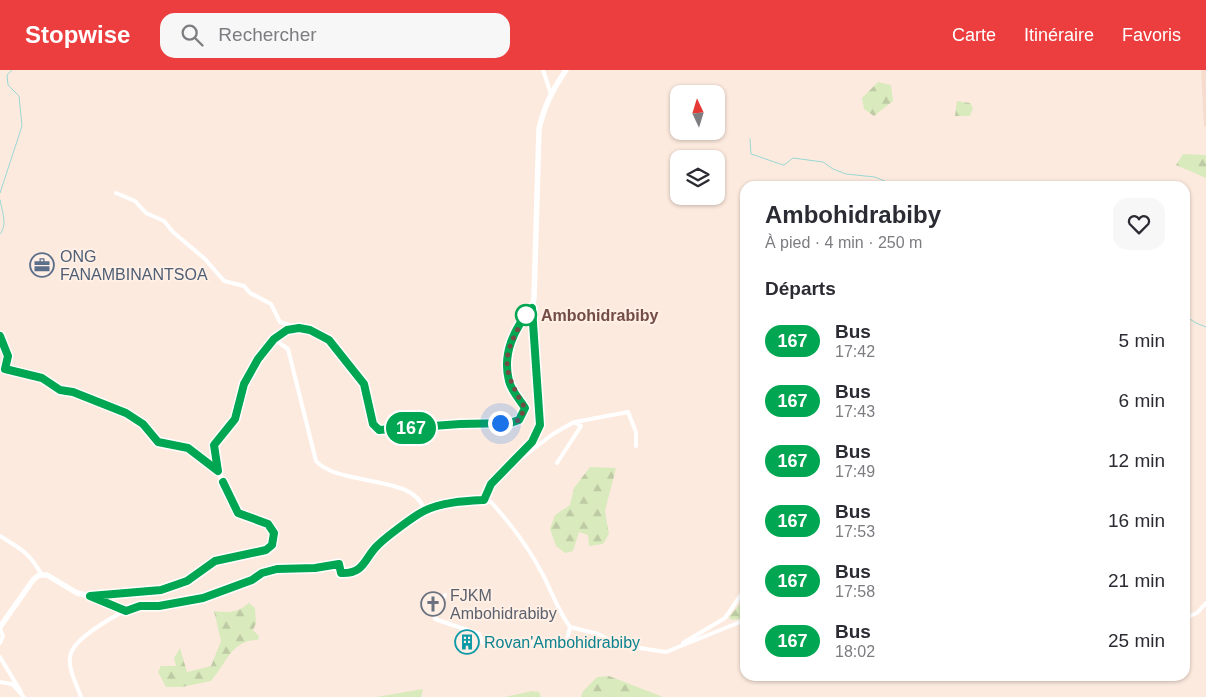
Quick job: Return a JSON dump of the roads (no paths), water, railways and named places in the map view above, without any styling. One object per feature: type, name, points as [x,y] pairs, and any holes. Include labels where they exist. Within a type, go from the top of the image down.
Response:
[{"type":"main road","points":[[0,628],[33,580],[42,574],[52,577],[77,593],[90,596],[161,590],[187,581],[215,561],[266,550],[272,545],[274,533],[268,524],[238,513],[218,471],[214,445],[235,419],[244,384],[258,359],[274,339],[287,330],[299,328],[310,330],[329,340],[364,384],[373,424],[379,430],[490,422],[510,423],[519,420],[525,408],[509,382],[506,356],[512,340],[532,308],[539,129],[543,111],[566,70]]},
{"type":"street","points":[[543,70],[551,94]]},
{"type":"street","points":[[116,193],[136,201],[146,213],[164,221],[173,232],[200,254],[224,281],[244,286],[250,293],[272,304],[280,322],[299,328]]},
{"type":"street","points":[[484,500],[491,484],[532,442],[540,425],[532,308]]},
{"type":"street","points":[[0,336],[8,356],[5,369]]},
{"type":"street","points":[[274,339],[288,349],[316,461],[324,468],[339,474],[406,490],[420,501],[424,512]]},
{"type":"street","points":[[0,367],[42,378],[60,390],[73,392],[126,413],[143,424],[158,442],[188,448],[218,471]]},
{"type":"street","points":[[513,463],[517,462],[553,434],[574,422],[628,412],[636,432],[636,446]]},
{"type":"street","points":[[557,463],[581,426],[574,422]]},
{"type":"street","points":[[81,697],[72,671],[70,656],[74,646],[81,638],[126,611],[140,606],[159,606],[203,598],[252,580],[262,573],[277,569],[315,568],[339,564],[341,573],[350,574],[365,564],[377,546],[424,512],[461,502],[484,500],[491,502],[516,532],[543,575],[570,627],[567,640],[542,643],[483,643],[479,634],[435,619],[435,611],[445,594]]},
{"type":"street","points":[[0,536],[26,552],[42,574]]},
{"type":"street","points":[[90,596],[126,611]]},
{"type":"street","points":[[570,627],[598,634],[620,645],[666,652],[725,618],[740,596]]},
{"type":"street","points":[[1190,616],[1197,613],[1206,603]]},
{"type":"street","points":[[674,648],[695,642],[740,622]]},
{"type":"street","points":[[0,628],[3,636],[0,643]]},
{"type":"street","points":[[0,657],[2,666],[16,681],[24,697]]},
{"type":"street","points":[[0,682],[12,684],[21,692]]},
{"type":"waterway","points":[[0,193],[22,126],[19,96],[8,85],[7,75],[12,70]]},
{"type":"waterway","points":[[750,139],[751,154],[784,165],[793,158],[823,162],[833,169],[846,174],[875,177],[884,181]]},
{"type":"waterway","points":[[0,200],[4,222],[0,234]]},
{"type":"waterway","points":[[1190,319],[1206,327]]},
{"type":"place","name":"ONG FANAMBINANTSOA","points":[[42,265]]},
{"type":"place","name":"Ambohidrabiby","points":[[526,315]]},
{"type":"place","name":"FJKM Ambohidrabiby","points":[[433,604]]},
{"type":"place","name":"Rovan'Ambohidrabiby","points":[[467,642]]}]
